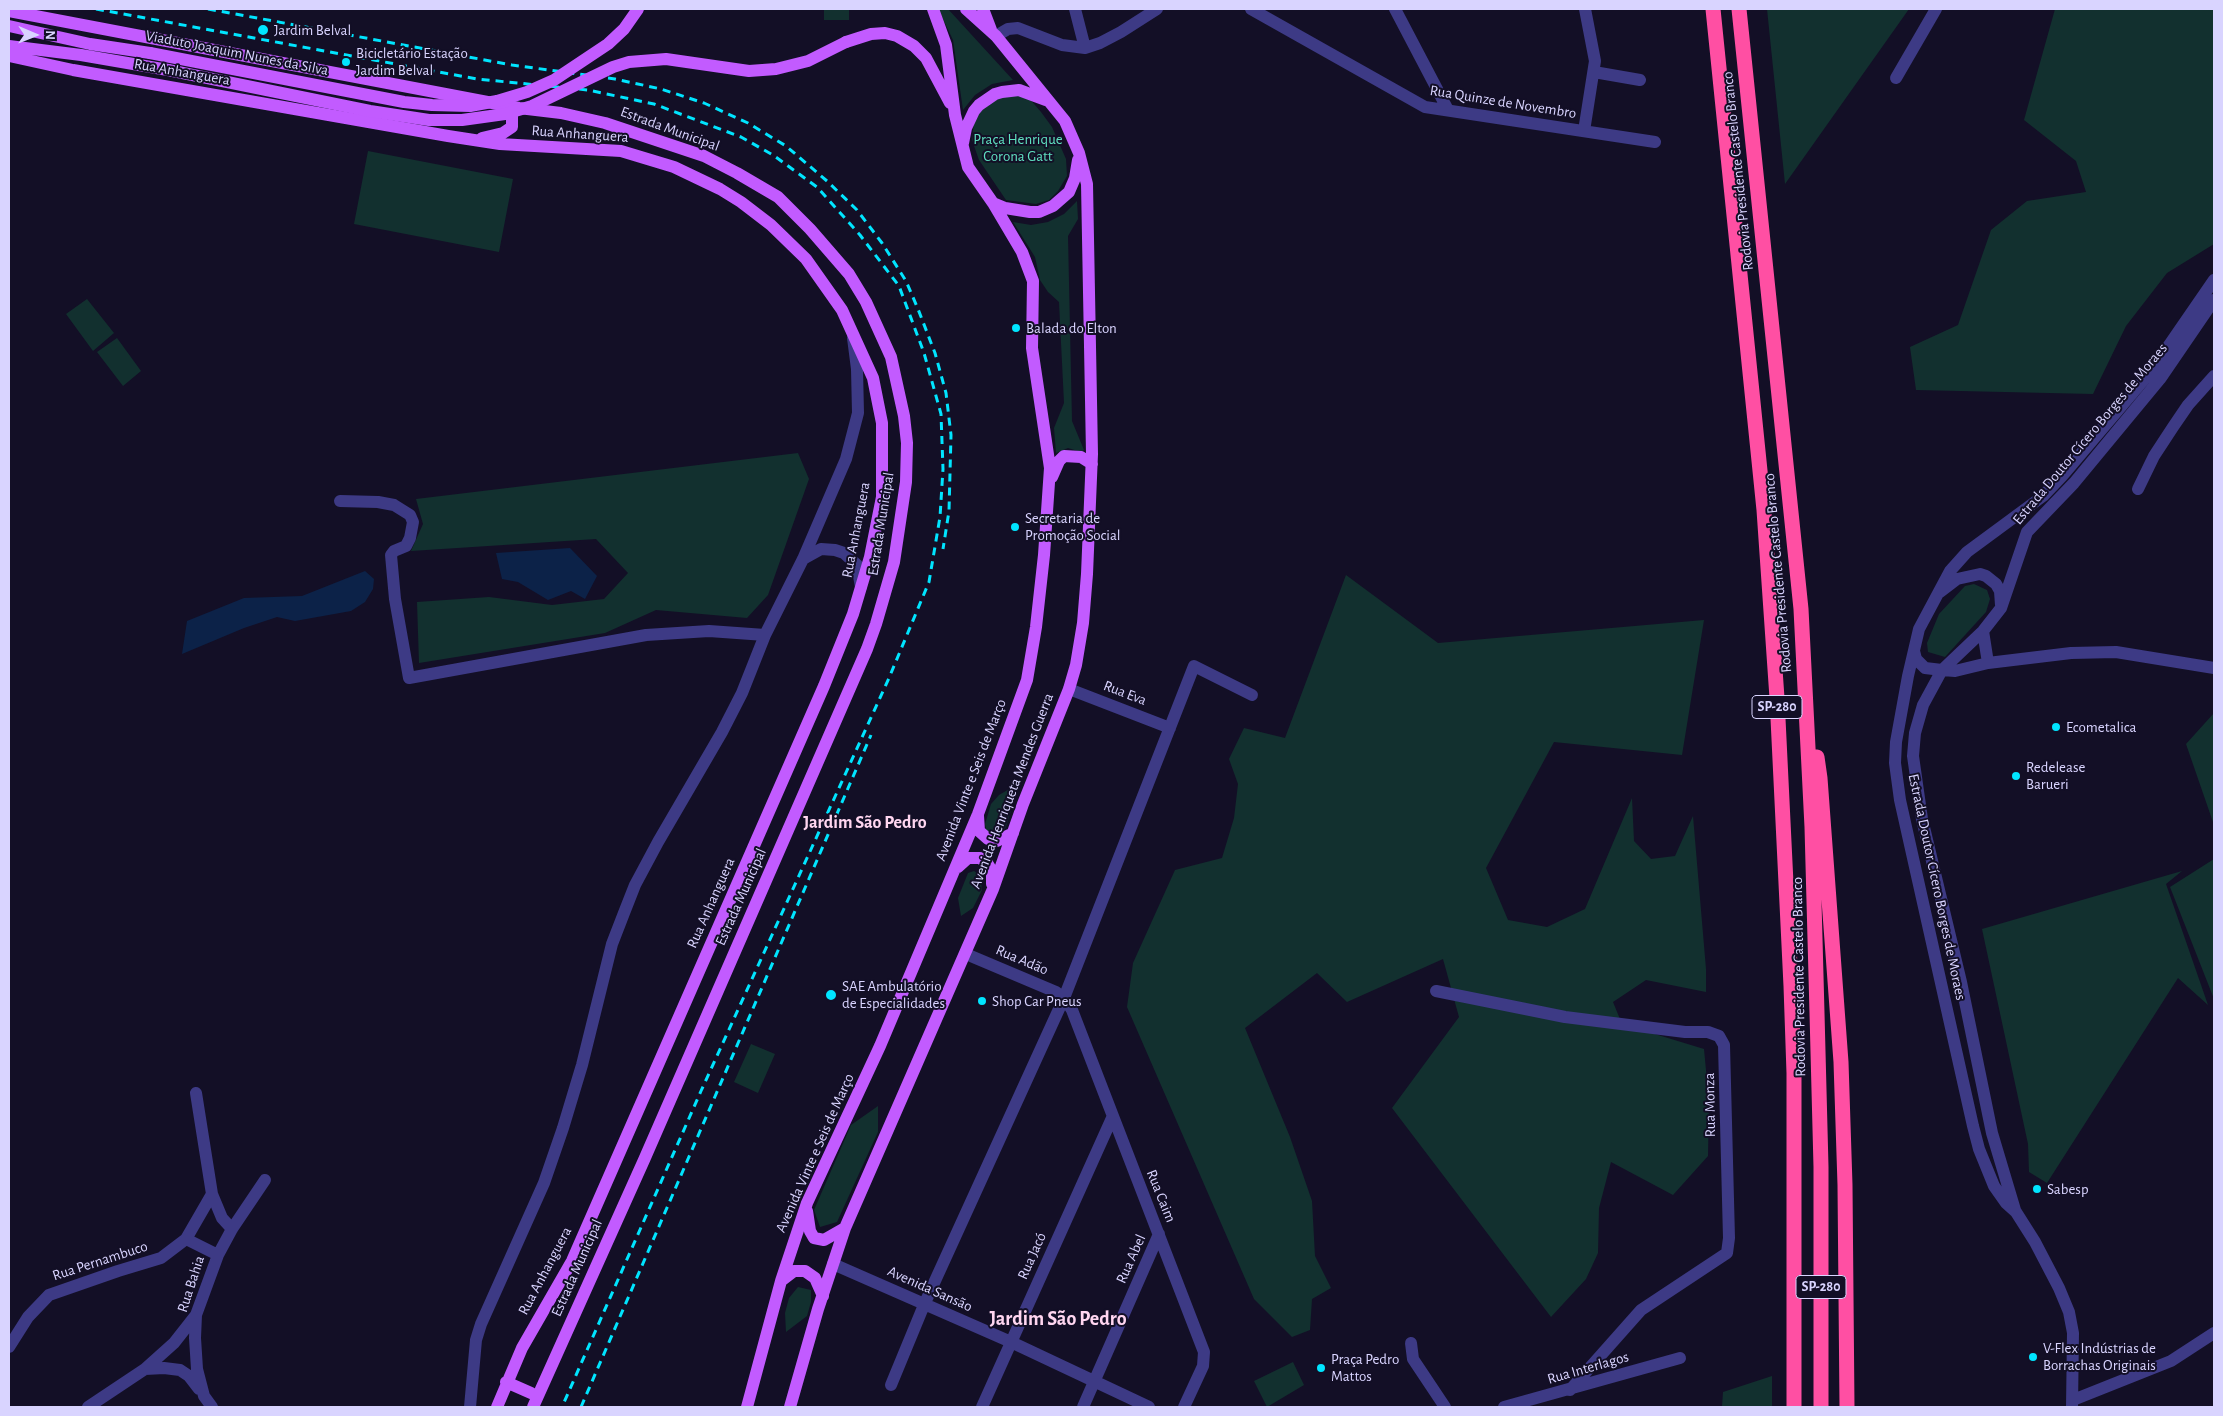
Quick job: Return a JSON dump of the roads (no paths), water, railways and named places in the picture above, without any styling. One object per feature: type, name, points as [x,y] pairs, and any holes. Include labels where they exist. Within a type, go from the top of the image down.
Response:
[{"type":"highway","name":"Rodovia Presidente Castelo Branco","points":[[1713,9],[1764,510],[1777,708],[1792,986],[1794,1407]]},
{"type":"highway","name":"Rodovia Presidente Castelo Branco","points":[[1739,9],[1801,609],[1806,691],[1812,827],[1821,1167],[1821,1407]]},
{"type":"highway","points":[[1806,691],[1820,778],[1841,1062],[1845,1185],[1847,1407]]},
{"type":"main road","name":"Viaduto Joaquim Nunes da Silva","points":[[9,26],[90,44],[404,102],[470,106],[497,102],[554,80],[608,44],[624,29],[638,9]]},
{"type":"main road","points":[[933,9],[946,45],[955,115]]},
{"type":"main road","points":[[966,9],[994,34],[1065,121],[1079,152],[1073,183],[1064,198],[1053,206],[1039,212],[1020,212],[993,203]]},
{"type":"main road","points":[[983,9],[994,34]]},
{"type":"main road","name":"Estrada Municipal","points":[[9,12],[503,105],[561,113],[605,123],[704,156],[737,173],[778,198],[828,249],[849,274],[866,302],[891,357],[899,385],[907,443],[906,482],[894,562],[884,601],[867,649],[533,1407]]},
{"type":"main road","name":"Viaduto Joaquim Nunes da Silva","points":[[9,46],[81,55],[168,70],[370,111],[429,120],[462,120],[505,114],[532,106],[613,67],[629,62],[666,59],[749,71],[776,69],[808,61],[846,42],[871,34],[885,33],[897,36],[914,46],[926,58],[955,115]]},
{"type":"main road","name":"Rua Anhanguera","points":[[9,56],[91,73],[507,145],[564,149],[600,149],[635,154],[674,167],[720,189],[770,225],[806,259],[842,310],[873,378],[880,407],[884,447],[882,497],[862,590],[824,686],[572,1261],[538,1318],[506,1382],[497,1407]]},
{"type":"main road","points":[[962,148],[966,128],[974,111],[979,105],[996,94],[1019,90],[1035,95],[1050,103]]},
{"type":"main road","points":[[472,139],[496,135],[512,127],[512,116],[503,105]]},
{"type":"main road","name":"Avenida Vinte e Seis de Março","points":[[747,1407],[780,1281],[807,1203],[880,1046],[978,814],[1030,667],[1050,483],[1049,454],[1032,348],[1033,281],[1022,252],[968,166],[955,115]]},
{"type":"main road","name":"Avenida Henriqueta Mendes Guerra","points":[[790,1407],[845,1228],[993,889],[1012,833],[1069,690],[1076,665],[1083,623],[1087,574],[1092,464],[1088,210],[1086,184],[1079,152]]},
{"type":"main road","points":[[1050,483],[1059,461],[1064,456],[1081,457],[1092,464]]},
{"type":"main road","points":[[978,814],[979,831],[985,838],[997,841],[1012,833]]},
{"type":"main road","points":[[953,872],[968,858],[980,858],[987,863],[992,871],[993,889]]},
{"type":"main road","points":[[807,1203],[808,1222],[814,1238],[824,1240],[845,1228]]},
{"type":"main road","points":[[527,1407],[531,1393],[580,1288],[596,1266]]},
{"type":"main road","points":[[780,1281],[794,1271],[805,1270],[816,1278],[823,1296]]},
{"type":"main road","points":[[506,1382],[531,1393]]},
{"type":"street","points":[[1075,9],[1085,48]]},
{"type":"street","points":[[994,34],[1018,28],[1062,45],[1085,48],[1100,43],[1121,32],[1157,9]]},
{"type":"street","name":"Rua Quinze de Novembro","points":[[1251,9],[1425,107],[1655,142]]},
{"type":"street","points":[[1395,9],[1448,110]]},
{"type":"street","points":[[1584,131],[1595,62],[1585,9]]},
{"type":"street","points":[[1896,78],[1936,9]]},
{"type":"street","points":[[1594,72],[1640,80]]},
{"type":"street","name":"Estrada Doutor Cícero Borges de Moraes","points":[[2016,1212],[2006,1203],[1994,1186],[1975,1134],[1897,780],[1895,752],[1898,727],[1914,651],[1919,629],[1950,570],[1967,552],[2043,496],[2062,476],[2152,370],[2214,280]]},
{"type":"street","name":"Estrada Doutor Cícero Borges de Moraes","points":[[2073,1404],[2074,1333],[2069,1312],[2050,1271],[2016,1212],[1992,1133],[1961,982],[1918,796],[1913,756],[1914,733],[1923,705],[1942,670],[1982,631],[2001,608],[2027,532],[2074,483],[2160,379],[2214,300]]},
{"type":"street","points":[[470,1407],[476,1340],[481,1324],[544,1183],[582,1065],[612,944],[635,885],[722,732],[742,693],[765,635],[803,558],[846,459],[856,427],[859,400],[852,333]]},
{"type":"street","points":[[2138,489],[2154,456],[2173,426],[2188,405],[2214,376]]},
{"type":"street","points":[[340,501],[394,504],[410,515],[413,522],[410,538],[406,546],[394,551],[391,555],[395,599],[408,678],[646,635],[709,631],[765,635]]},
{"type":"street","points":[[803,558],[821,549],[844,553],[857,565],[862,590]]},
{"type":"street","points":[[1937,594],[1956,579],[1980,574],[1996,584],[2000,591],[2001,608]]},
{"type":"street","points":[[1982,631],[1988,663]]},
{"type":"street","points":[[1914,651],[1916,659],[1925,668],[1955,671],[1988,663],[2071,653],[2116,652],[2214,668]]},
{"type":"street","points":[[891,1385],[924,1305],[1064,998],[1194,666],[1252,696]]},
{"type":"street","name":"Rua Eva","points":[[1069,690],[1170,728]]},
{"type":"street","name":"Rua Adão","points":[[966,954],[1056,992],[1064,998]]},
{"type":"street","name":"Rua Monza","points":[[1436,991],[1565,1017],[1656,1029],[1708,1032],[1719,1036],[1724,1045],[1729,1238],[1727,1253],[1641,1310],[1570,1390]]},
{"type":"street","name":"Rua Caim","points":[[1064,998],[1072,1010],[1112,1118],[1204,1352],[1203,1366],[1184,1407]]},
{"type":"street","points":[[196,1093],[212,1194],[222,1218],[232,1229]]},
{"type":"street","name":"Rua Jacó","points":[[982,1407],[1112,1118]]},
{"type":"street","name":"Rua Bahia","points":[[212,1407],[204,1396],[195,1357],[196,1315],[218,1255],[232,1229],[265,1180]]},
{"type":"street","name":"Rua Pernambuco","points":[[9,1346],[28,1317],[49,1295],[118,1270],[161,1258],[186,1239],[212,1194]]},
{"type":"street","name":"Rua Abel","points":[[1083,1407],[1159,1234]]},
{"type":"street","points":[[186,1239],[218,1255]]},
{"type":"street","name":"Avenida Sansão","points":[[833,1264],[1011,1342],[1149,1407]]},
{"type":"street","points":[[88,1407],[145,1370],[174,1343],[196,1315]]},
{"type":"street","points":[[2073,1404],[2171,1361],[2214,1332]]},
{"type":"street","points":[[1411,1343],[1413,1359],[1445,1407]]},
{"type":"street","name":"Rua Interlagos","points":[[1504,1407],[1680,1358]]},
{"type":"street","points":[[145,1370],[164,1368],[180,1370],[189,1376],[204,1396]]},
{"type":"water","points":[[570,548],[597,576],[585,599],[571,591],[548,600],[518,582],[502,579],[496,553]]},
{"type":"water","points":[[365,571],[374,579],[373,589],[365,602],[351,611],[295,621],[277,617],[244,628],[182,654],[187,621],[244,598],[302,596]]},
{"type":"railway","points":[[96,9],[477,79],[588,90],[654,104],[741,137],[773,155],[817,187],[860,235],[899,286],[924,353],[941,414],[943,469],[940,517],[929,582],[889,678],[701,1091],[562,1407]]},
{"type":"railway","points":[[208,9],[512,65],[615,79],[661,89],[704,103],[748,123],[786,146],[857,210],[882,243],[906,281],[918,309],[935,353],[946,393],[951,435],[949,511],[943,549]]},
{"type":"railway","points":[[581,1407],[871,735]]},
{"type":"place","name":"Jardim Belval","points":[[263,30]]},
{"type":"place","name":"Bicicletário Estação Jardim Belval","points":[[346,62]]},
{"type":"place","name":"Balada do Elton","points":[[1016,328]]},
{"type":"place","name":"Secretaria de Promoção Social","points":[[1015,527]]},
{"type":"place","name":"Ecometalica","points":[[2056,727]]},
{"type":"place","name":"Redelease Barueri","points":[[2016,776]]},
{"type":"place","name":"SAE Ambulatório de Especialidades","points":[[831,995]]},
{"type":"place","name":"Shop Car Pneus","points":[[982,1001]]},
{"type":"place","name":"Sabesp","points":[[2037,1189]]},
{"type":"place","name":"V-Flex Indústrias de Borrachas Originais","points":[[2033,1357]]},
{"type":"place","name":"Praça Pedro Mattos","points":[[1321,1368]]},
{"type":"district","name":"Jardim São Pedro","points":[[865,823]]},
{"type":"district","name":"Jardim São Pedro","points":[[1058,1319]]},
{"type":"park label","name":"Praça Henrique Corona Gatt","points":[[1018,148]]}]
